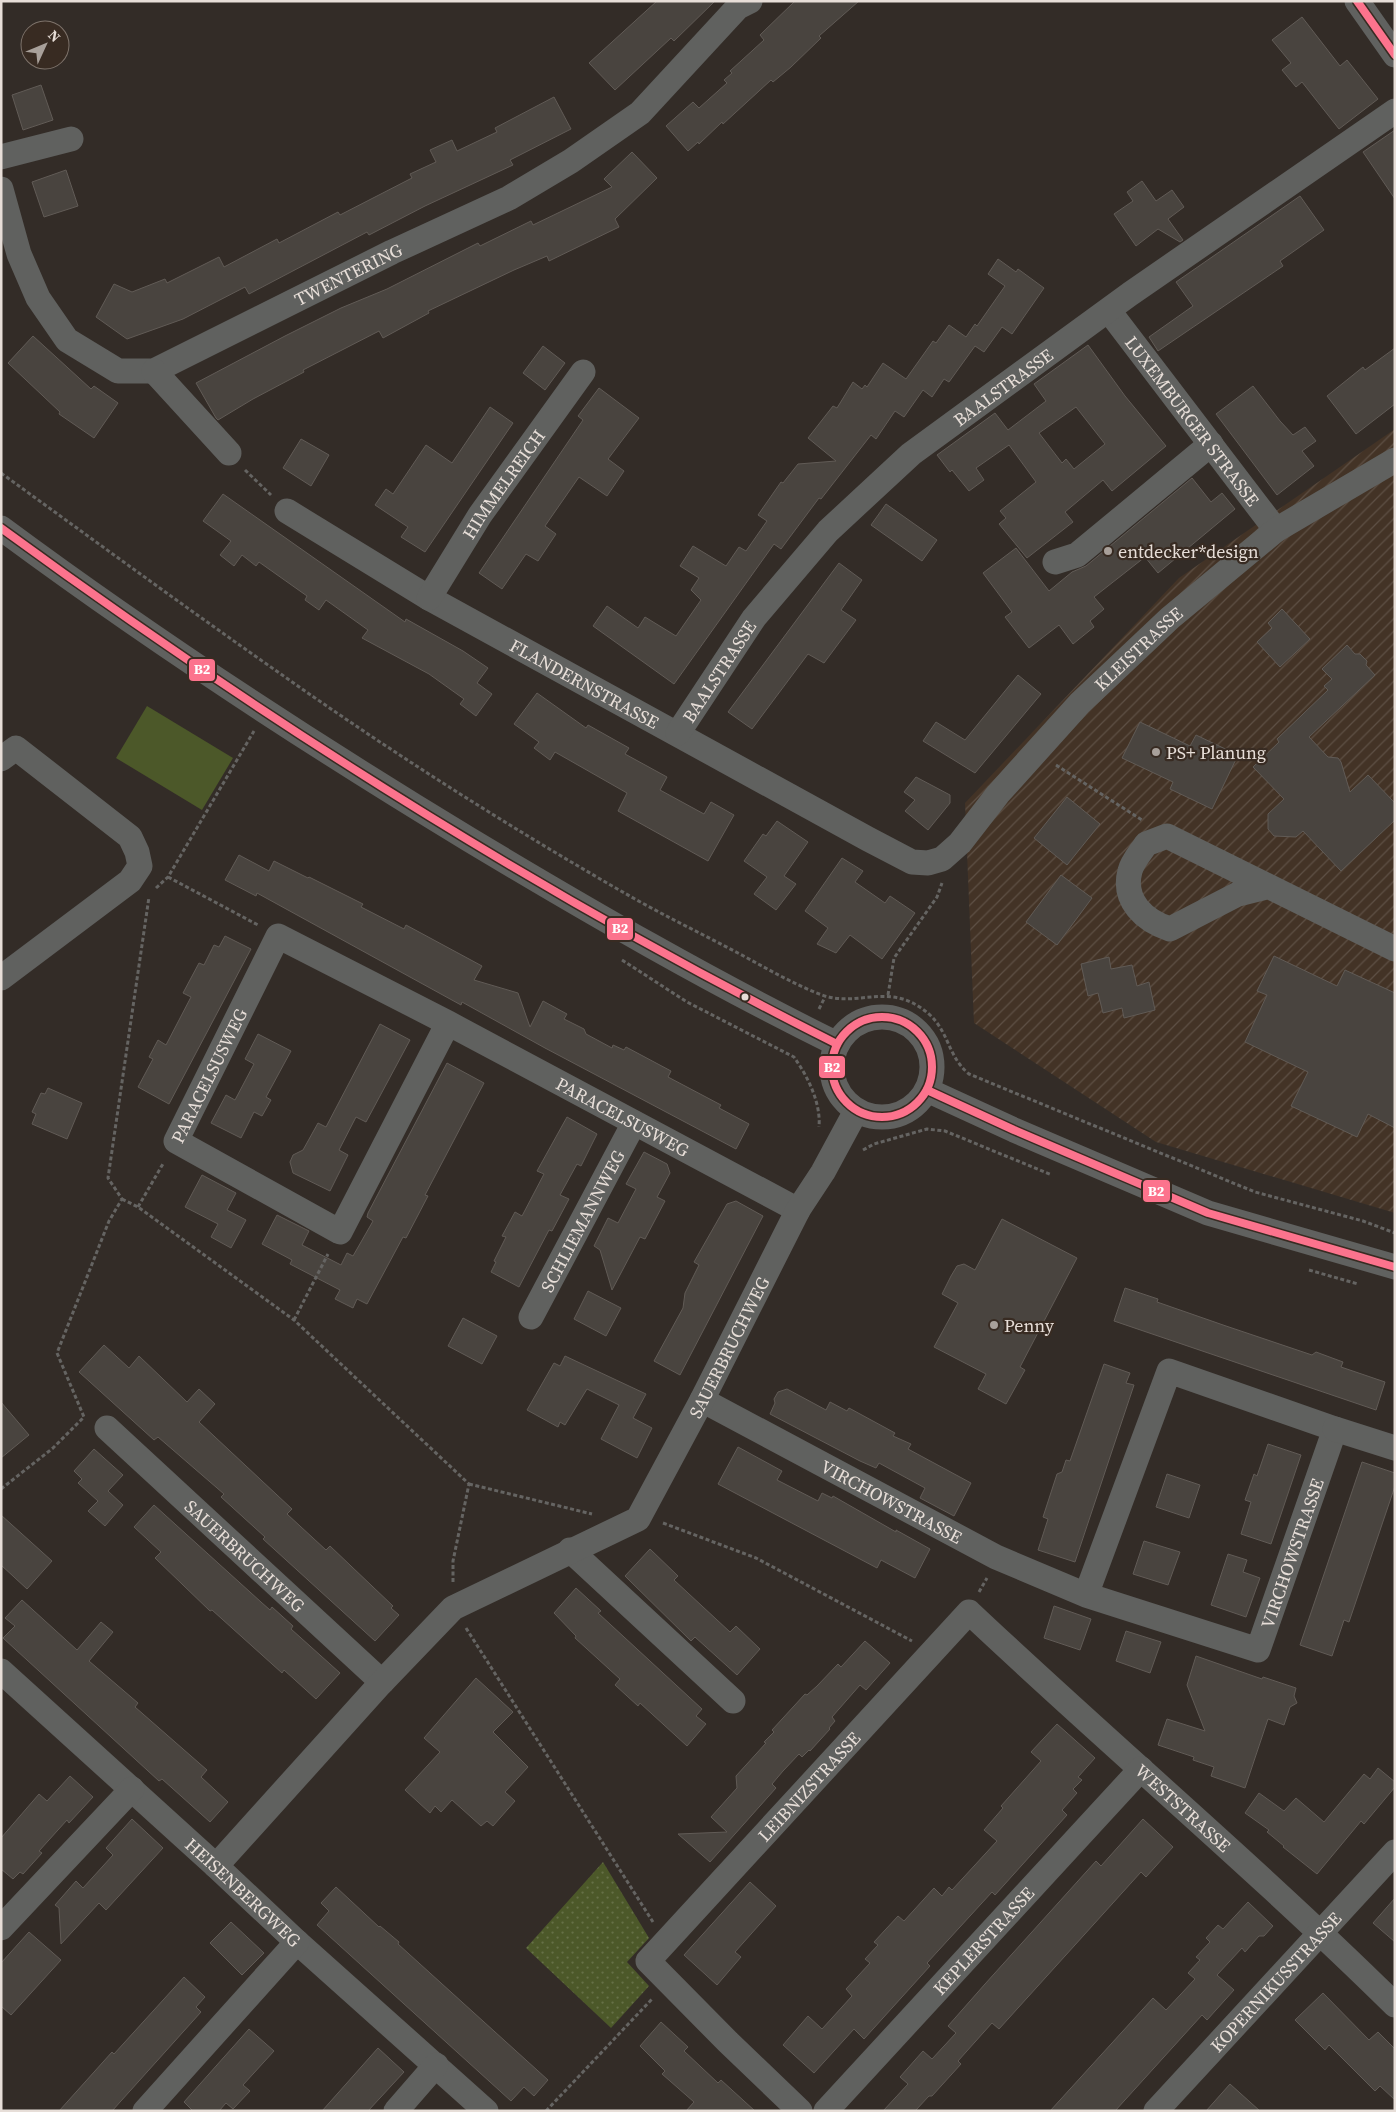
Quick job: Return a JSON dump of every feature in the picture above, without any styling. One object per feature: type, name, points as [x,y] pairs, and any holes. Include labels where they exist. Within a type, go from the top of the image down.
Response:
[{"type":"street","points":[[1358,1],[1394,51]]},
{"type":"street","name":"TWENTERING","points":[[1,189],[19,254],[30,280],[38,298],[67,340],[118,372],[154,371],[392,252],[509,198],[572,162],[640,113],[741,3]]},
{"type":"street","name":"BAALSTRASSE","points":[[678,734],[754,618],[828,532],[911,454],[1109,311],[1395,111]]},
{"type":"street","points":[[1,157],[71,139]]},
{"type":"street","name":"LUXEMBURGER STRASSE","points":[[1109,311],[1276,530]]},
{"type":"street","points":[[154,371],[229,454]]},
{"type":"street","name":"HIMMELREICH","points":[[429,598],[480,515],[583,372]]},
{"type":"street","points":[[1055,562],[1077,555],[1211,444]]},
{"type":"street","name":"KLEISTRASSE","points":[[942,859],[960,843],[998,794],[1080,703],[1170,618],[1276,530],[1395,460]]},
{"type":"street","name":"FLANDERNSTRASSE","points":[[287,511],[429,598],[912,862],[928,863],[942,859]]},
{"type":"street","points":[[1,528],[269,715],[436,819],[538,881],[666,954],[836,1044]]},
{"type":"street","points":[[1,759],[16,748],[130,837],[137,852],[140,866],[130,881],[1,978]]},
{"type":"street","points":[[1266,887],[1238,894],[1170,929],[1157,925],[1142,914],[1131,902],[1129,876],[1130,870],[1146,844],[1167,836],[1266,887],[1395,949]]},
{"type":"street","name":"PARACELSUSWEG","points":[[340,1232],[176,1141],[278,936],[448,1023],[798,1210]]},
{"type":"street","points":[[882,1017],[899,1020],[914,1029],[926,1042],[932,1058],[932,1076],[927,1090],[913,1107],[896,1116],[877,1118],[856,1111],[843,1100],[833,1083],[831,1063],[836,1044],[848,1030],[864,1020],[882,1017]]},
{"type":"street","points":[[340,1232],[448,1023]]},
{"type":"street","points":[[927,1090],[1014,1130],[1208,1213],[1395,1268]]},
{"type":"street","name":"SAUERBRUCHWEG","points":[[638,1519],[702,1400],[798,1210],[823,1172],[856,1111]]},
{"type":"street","name":"SCHLIEMANNWEG","points":[[531,1318],[634,1123]]},
{"type":"street","points":[[1086,1595],[1169,1371],[1395,1448]]},
{"type":"street","name":"VIRCHOWSTRASSE","points":[[702,1400],[996,1557],[1086,1595],[1258,1650],[1335,1428]]},
{"type":"street","name":"SAUERBRUCHWEG","points":[[106,1428],[382,1682]]},
{"type":"street","points":[[216,1866],[382,1682],[453,1608],[570,1550],[638,1519]]},
{"type":"street","points":[[570,1550],[733,1701]]},
{"type":"street","name":"LEIBNIZSTRASSE","points":[[669,1982],[648,1961],[969,1612]]},
{"type":"street","name":"WESTSTRASSE","points":[[969,1612],[1052,1690],[1321,1932],[1395,2005]]},
{"type":"street","name":"HEISENBERGWEG","points":[[1,1671],[297,1942],[486,2111]]},
{"type":"street","name":"KEPLERSTRASSE","points":[[826,2111],[1141,1769]]},
{"type":"street","points":[[1,1928],[132,1789]]},
{"type":"street","name":"KOPERNIKUSSTRASSE","points":[[1156,2111],[1395,1852]]},
{"type":"street","points":[[145,2111],[297,1942]]},
{"type":"street","points":[[669,1982],[800,2111]]},
{"type":"street","points":[[396,2111],[436,2066]]},
{"type":"path","points":[[229,454],[287,511]]},
{"type":"path","points":[[1,474],[348,720],[496,816],[636,899],[787,979],[825,996],[844,998],[888,995],[906,999],[932,1015],[942,1028],[960,1066],[969,1074],[1255,1192],[1363,1221],[1395,1233]]},
{"type":"path","points":[[254,730],[168,877],[149,894],[108,1178],[122,1199],[138,1207],[294,1320],[469,1484],[599,1515]]},
{"type":"path","points":[[1035,752],[1167,836]]},
{"type":"path","points":[[888,995],[894,958],[937,897],[943,880],[942,859]]},
{"type":"path","points":[[168,877],[278,936]]},
{"type":"path","points":[[794,1057],[803,1070],[813,1093],[820,1117],[819,1128]]},
{"type":"path","points":[[859,1152],[874,1144],[927,1129],[945,1131],[1057,1177]]},
{"type":"path","points":[[138,1207],[176,1141]]},
{"type":"path","points":[[1,1489],[53,1448],[84,1417],[57,1353],[109,1221],[122,1199]]},
{"type":"path","points":[[294,1320],[340,1232]]},
{"type":"path","points":[[1303,1268],[1360,1284]]},
{"type":"path","points":[[469,1484],[453,1562],[453,1608],[665,1941]]},
{"type":"path","points":[[638,1519],[669,1525],[756,1558],[918,1644],[929,1656]]},
{"type":"path","points":[[969,1612],[996,1557]]},
{"type":"path","points":[[546,2111],[669,1982]]},
{"type":"shaded area","points":[[1395,429],[1395,1213],[1156,1142],[974,1023],[965,803],[1179,578]]},
{"type":"green space","points":[[147,706],[233,758],[202,810],[116,758]]},
{"type":"green space","points":[[603,1862],[649,1938],[627,1962],[649,1986],[611,2028],[526,1948]]},
{"type":"building","points":[[657,1],[715,1],[674,41],[671,38],[615,90],[589,63]]},
{"type":"building","points":[[795,1],[859,1],[819,36],[821,38],[791,67],[773,82],[771,80],[723,124],[722,122],[699,144],[698,142],[688,151],[666,126],[693,102],[699,108],[727,83],[724,80],[732,73],[730,71],[764,40],[760,35]]},
{"type":"building","points":[[1302,17],[1340,66],[1347,60],[1378,99],[1339,129],[1302,82],[1296,87],[1282,70],[1291,63],[1272,40]]},
{"type":"building","points":[[41,85],[53,120],[23,130],[12,95]]},
{"type":"building","points":[[554,97],[571,129],[510,160],[513,165],[425,206],[369,235],[367,232],[249,294],[245,287],[183,319],[127,339],[96,317],[114,284],[132,292],[165,279],[167,283],[219,257],[224,267],[277,239],[279,243],[338,212],[340,215],[412,178],[410,174],[436,162],[430,150],[452,140],[457,151],[497,132],[495,128]]},
{"type":"building","points":[[1395,130],[1395,199],[1363,152]]},
{"type":"building","points":[[632,152],[657,178],[615,219],[619,227],[549,261],[547,256],[514,270],[428,311],[429,313],[383,338],[379,331],[303,370],[304,372],[218,420],[216,418],[196,383],[341,308],[387,289],[478,243],[480,246],[531,221],[533,225],[612,187],[604,179]]},
{"type":"building","points":[[66,170],[78,206],[44,217],[32,182]]},
{"type":"building","points":[[1142,181],[1156,201],[1172,190],[1184,207],[1168,219],[1183,240],[1180,242],[1158,229],[1136,246],[1114,214],[1133,201],[1127,192]]},
{"type":"building","points":[[1300,196],[1324,230],[1280,261],[1283,266],[1158,351],[1149,337],[1193,306],[1176,282]]},
{"type":"building","points":[[998,259],[1016,272],[1018,269],[1044,288],[1012,334],[1002,327],[984,352],[975,346],[949,382],[944,379],[932,397],[923,390],[904,417],[895,411],[876,439],[871,435],[821,499],[819,498],[781,549],[774,544],[674,684],[593,626],[607,606],[638,628],[645,617],[676,636],[701,600],[691,590],[699,578],[680,566],[693,546],[726,566],[739,547],[746,551],[767,521],[758,515],[781,482],[783,483],[798,464],[836,461],[808,438],[833,406],[837,408],[853,382],[862,389],[865,385],[867,387],[883,363],[906,379],[933,341],[936,343],[949,325],[966,337],[975,324],[977,326],[1005,286],[988,274]]},
{"type":"building","points":[[33,336],[91,389],[94,386],[118,403],[94,438],[59,414],[60,412],[8,363]]},
{"type":"building","points":[[1088,345],[1125,396],[1166,446],[1112,491],[1103,480],[1065,512],[1073,522],[1027,558],[999,524],[1006,518],[1000,511],[1036,482],[1009,445],[976,468],[984,480],[969,491],[952,470],[950,472],[937,455],[995,413],[1008,430],[1046,401],[1034,384]],"holes":[[[1076,407],[1105,444],[1074,469],[1066,459],[1062,463],[1039,433]]]},
{"type":"building","points":[[543,346],[565,363],[545,390],[523,373]]},
{"type":"building","points":[[1395,348],[1395,404],[1356,434],[1327,396],[1363,367],[1365,370]]},
{"type":"building","points":[[1253,386],[1293,435],[1305,427],[1316,441],[1302,451],[1314,466],[1277,495],[1216,414]]},
{"type":"building","points":[[599,388],[639,418],[608,459],[624,471],[607,496],[579,477],[545,526],[556,534],[538,561],[526,554],[502,589],[479,573],[583,420],[578,416]]},
{"type":"building","points":[[490,407],[513,423],[425,552],[401,537],[408,527],[375,505],[386,489],[393,494],[426,445],[452,463]]},
{"type":"building","points":[[301,439],[329,455],[311,486],[283,468]]},
{"type":"building","points":[[1192,478],[1211,502],[1222,493],[1235,509],[1158,573],[1145,557],[1094,597],[1104,609],[1090,621],[1094,627],[1073,644],[1059,625],[1029,648],[1005,617],[1012,612],[983,573],[1016,548],[1049,591],[1072,572],[1086,566]]},
{"type":"building","points":[[223,494],[405,622],[406,619],[463,651],[488,668],[477,683],[492,694],[476,716],[460,704],[464,699],[429,674],[362,638],[368,630],[326,600],[319,610],[305,600],[307,596],[259,562],[256,566],[242,555],[234,566],[220,555],[231,541],[203,521]]},
{"type":"building","points":[[886,504],[937,540],[922,561],[871,525]]},
{"type":"building","points":[[839,563],[862,580],[841,610],[856,620],[824,663],[808,654],[752,729],[728,712]]},
{"type":"building","points":[[1282,609],[1310,639],[1280,667],[1257,642],[1272,628],[1268,623]]},
{"type":"building","points":[[1347,645],[1355,654],[1360,654],[1367,661],[1366,665],[1375,675],[1309,737],[1328,757],[1338,758],[1341,762],[1350,792],[1368,775],[1395,803],[1395,820],[1341,871],[1303,831],[1296,837],[1274,836],[1268,829],[1268,814],[1284,799],[1253,767],[1279,742],[1277,739],[1328,690],[1324,686],[1332,679],[1322,669]]},
{"type":"building","points":[[1018,675],[1041,694],[975,773],[923,741],[936,722],[965,740]]},
{"type":"building","points":[[537,693],[586,728],[588,725],[629,748],[625,754],[667,777],[660,790],[704,814],[711,802],[734,815],[708,861],[618,811],[627,793],[555,752],[550,760],[534,748],[539,742],[514,724]]},
{"type":"building","points":[[1140,722],[1190,746],[1196,735],[1238,755],[1212,809],[1170,789],[1173,782],[1122,758]]},
{"type":"building","points":[[916,777],[950,795],[950,803],[928,830],[905,811],[915,800],[904,792]]},
{"type":"building","points":[[1067,797],[1100,824],[1067,865],[1034,838]]},
{"type":"building","points":[[777,821],[808,842],[784,876],[796,884],[776,910],[754,894],[767,877],[744,861],[763,834],[766,836]]},
{"type":"building","points":[[239,855],[269,871],[274,861],[363,904],[361,907],[404,929],[406,925],[482,966],[474,980],[518,993],[530,1027],[543,1001],[567,1014],[564,1019],[584,1029],[586,1034],[612,1048],[613,1045],[624,1050],[626,1047],[671,1071],[668,1077],[721,1105],[719,1108],[749,1124],[736,1149],[462,1002],[461,1005],[257,893],[256,896],[225,880]]},
{"type":"building","points":[[842,858],[863,871],[855,882],[885,903],[890,896],[915,913],[882,959],[850,935],[836,953],[817,944],[828,928],[805,911]]},
{"type":"building","points":[[1061,875],[1092,898],[1057,945],[1026,922]]},
{"type":"building","points":[[225,936],[251,949],[169,1104],[138,1087],[153,1059],[149,1057],[158,1040],[166,1045],[191,997],[183,993],[199,963],[204,965],[214,945],[219,947]]},
{"type":"building","points":[[1274,956],[1337,986],[1345,970],[1395,993],[1395,1128],[1368,1114],[1357,1137],[1291,1106],[1308,1072],[1245,1042],[1267,995],[1257,991]]},
{"type":"building","points":[[1109,957],[1111,969],[1132,965],[1137,986],[1149,982],[1155,1010],[1124,1018],[1122,1008],[1103,1013],[1098,993],[1088,996],[1081,964]]},
{"type":"building","points":[[380,1024],[410,1040],[366,1122],[356,1117],[339,1150],[348,1155],[330,1191],[293,1173],[290,1162],[293,1155],[303,1150],[318,1123],[326,1127]]},
{"type":"building","points":[[258,1034],[291,1051],[266,1097],[271,1100],[262,1116],[254,1112],[241,1138],[211,1123],[226,1095],[235,1100],[254,1064],[245,1059]]},
{"type":"building","points":[[447,1063],[484,1083],[425,1195],[428,1196],[406,1238],[403,1237],[367,1304],[357,1299],[353,1308],[335,1299],[340,1290],[290,1264],[292,1260],[262,1244],[277,1215],[309,1231],[302,1245],[341,1265],[347,1253],[353,1256],[373,1221],[367,1217],[368,1213]]},
{"type":"building","points":[[48,1088],[82,1103],[67,1139],[32,1124],[36,1114],[32,1112],[41,1093],[45,1094]]},
{"type":"building","points":[[567,1117],[597,1134],[581,1166],[577,1164],[560,1195],[569,1199],[552,1231],[549,1230],[519,1287],[491,1272],[496,1262],[494,1261],[506,1237],[502,1236],[515,1212],[522,1216],[544,1174],[537,1171]]},
{"type":"building","points":[[644,1152],[667,1164],[670,1173],[657,1197],[665,1201],[645,1239],[640,1237],[612,1290],[600,1250],[594,1246],[608,1218],[618,1223],[636,1189],[626,1184]]},
{"type":"building","points":[[202,1175],[236,1193],[227,1210],[246,1220],[231,1248],[211,1237],[218,1224],[185,1207]]},
{"type":"building","points":[[736,1201],[763,1216],[680,1375],[654,1361],[683,1308],[685,1293],[699,1265],[694,1262],[727,1204]]},
{"type":"building","name":"Penny","points":[[1002,1219],[1077,1258],[1020,1367],[1025,1370],[1006,1404],[978,1389],[986,1374],[934,1347],[958,1303],[942,1294],[951,1276],[957,1266],[964,1264],[975,1270]]},
{"type":"building","points":[[1125,1288],[1158,1299],[1157,1302],[1312,1355],[1316,1352],[1343,1362],[1341,1367],[1385,1382],[1376,1410],[1114,1321]]},
{"type":"building","points":[[588,1291],[621,1308],[606,1336],[574,1319]]},
{"type":"building","points":[[463,1318],[497,1336],[482,1364],[448,1346]]},
{"type":"building","points":[[104,1345],[129,1368],[139,1356],[187,1402],[199,1389],[215,1404],[199,1422],[292,1509],[287,1514],[326,1550],[330,1546],[393,1606],[391,1608],[399,1615],[375,1641],[263,1539],[265,1537],[221,1497],[224,1494],[158,1437],[154,1440],[79,1372]]},
{"type":"building","points":[[565,1356],[646,1394],[633,1418],[652,1428],[637,1458],[601,1439],[619,1405],[587,1389],[565,1425],[560,1422],[558,1427],[527,1410],[554,1363],[560,1366]]},
{"type":"building","points":[[1104,1364],[1130,1373],[1126,1383],[1134,1385],[1075,1562],[1038,1550],[1048,1519],[1043,1517],[1057,1474],[1062,1472],[1066,1460],[1070,1461]]},
{"type":"building","points":[[787,1389],[826,1410],[830,1402],[847,1411],[849,1408],[895,1433],[893,1436],[911,1444],[908,1449],[971,1483],[954,1516],[920,1498],[925,1488],[879,1463],[876,1468],[860,1461],[770,1414],[778,1392]]},
{"type":"building","points":[[1,1402],[29,1435],[1,1458]]},
{"type":"building","points":[[1268,1444],[1301,1455],[1271,1544],[1241,1534],[1251,1502],[1245,1500],[1254,1474],[1257,1476]]},
{"type":"building","points":[[738,1447],[782,1471],[777,1480],[818,1501],[822,1493],[832,1498],[833,1496],[930,1549],[915,1578],[881,1560],[877,1568],[718,1484]]},
{"type":"building","points":[[94,1449],[123,1475],[108,1491],[123,1505],[105,1526],[88,1511],[98,1501],[78,1483],[82,1479],[74,1471]]},
{"type":"building","points":[[1362,1462],[1395,1473],[1395,1486],[1349,1622],[1344,1620],[1332,1656],[1300,1645]]},
{"type":"building","points":[[1167,1474],[1200,1485],[1189,1518],[1156,1507]]},
{"type":"building","points":[[154,1505],[270,1610],[272,1607],[293,1626],[291,1629],[340,1673],[316,1699],[284,1670],[282,1673],[212,1610],[210,1611],[155,1558],[161,1552],[134,1527]]},
{"type":"building","points":[[1,1515],[52,1561],[27,1589],[1,1565]]},
{"type":"building","points":[[1144,1541],[1180,1552],[1168,1585],[1133,1574]]},
{"type":"building","points":[[650,1549],[678,1576],[674,1580],[730,1632],[736,1626],[760,1649],[737,1675],[695,1637],[691,1641],[625,1576]]},
{"type":"building","points":[[1228,1554],[1247,1560],[1243,1572],[1260,1578],[1246,1617],[1211,1605]]},
{"type":"building","points":[[576,1588],[601,1611],[598,1613],[702,1709],[696,1716],[706,1724],[687,1746],[640,1703],[638,1706],[615,1685],[620,1679],[575,1638],[576,1636],[554,1613]]},
{"type":"building","points":[[22,1600],[77,1650],[101,1622],[113,1632],[89,1661],[138,1703],[135,1707],[207,1770],[201,1777],[228,1802],[210,1822],[162,1779],[159,1781],[3,1638],[15,1626],[5,1618]]},
{"type":"building","points":[[1054,1606],[1091,1619],[1080,1650],[1044,1638]]},
{"type":"building","points":[[1126,1631],[1161,1642],[1150,1673],[1116,1661]]},
{"type":"building","points":[[865,1641],[890,1663],[866,1690],[860,1685],[832,1717],[835,1721],[830,1729],[810,1751],[802,1757],[799,1754],[783,1771],[772,1784],[776,1788],[710,1862],[678,1834],[727,1832],[711,1817],[737,1788],[736,1776],[766,1743],[764,1742],[774,1732],[772,1730],[805,1694],[807,1695],[817,1686],[838,1664],[841,1667]]},
{"type":"building","points":[[1196,1656],[1262,1679],[1263,1677],[1296,1688],[1294,1696],[1297,1703],[1290,1707],[1284,1725],[1268,1719],[1245,1788],[1211,1776],[1214,1767],[1193,1760],[1194,1757],[1158,1745],[1167,1719],[1205,1731],[1187,1685]]},
{"type":"building","points":[[476,1678],[513,1712],[493,1732],[528,1767],[505,1792],[515,1801],[493,1826],[487,1821],[481,1826],[452,1800],[441,1812],[435,1806],[430,1813],[405,1790],[440,1752],[424,1738]]},
{"type":"building","points":[[1057,1724],[1095,1758],[1078,1777],[1082,1780],[1073,1789],[1077,1793],[1062,1810],[1067,1815],[995,1895],[992,1892],[927,1963],[930,1966],[864,2039],[854,2029],[814,2073],[783,2045],[808,2016],[822,2029],[852,1996],[846,1989],[870,1963],[865,1959],[878,1945],[874,1942],[898,1916],[904,1921],[934,1888],[942,1896],[949,1887],[952,1890],[997,1841],[984,1830],[1003,1808],[1001,1806],[1041,1761],[1031,1752]]},
{"type":"building","points":[[1378,1768],[1395,1782],[1395,1787],[1364,1824],[1361,1821],[1317,1874],[1283,1847],[1267,1832],[1269,1830],[1245,1813],[1259,1793],[1284,1811],[1296,1798],[1324,1822],[1364,1774],[1370,1779]]},
{"type":"building","points":[[70,1776],[93,1797],[69,1823],[67,1820],[39,1851],[42,1853],[23,1874],[20,1872],[13,1879],[1,1869],[1,1838],[39,1794],[47,1801]]},
{"type":"building","points":[[132,1819],[163,1848],[106,1910],[99,1903],[61,1944],[59,1908],[55,1905],[76,1881],[83,1888],[113,1855],[106,1848]]},
{"type":"building","points":[[1143,1819],[1173,1847],[1146,1877],[1141,1872],[999,2029],[992,2023],[958,2061],[961,2064],[932,2096],[929,2096],[915,2111],[883,2111],[908,2084],[900,2077],[923,2051],[932,2059],[956,2033],[948,2026],[1096,1861],[1101,1866]]},
{"type":"building","points":[[750,1882],[776,1906],[735,1952],[741,1957],[717,1985],[684,1955]]},
{"type":"building","points":[[336,1887],[379,1927],[399,1942],[398,1944],[548,2080],[534,2096],[524,2087],[511,2101],[317,1925],[329,1911],[321,1903]]},
{"type":"building","points":[[1395,1898],[1395,1942],[1373,1923]]},
{"type":"building","points":[[1248,1902],[1273,1926],[1264,1936],[1259,1936],[1245,1952],[1242,1948],[1217,1975],[1234,1990],[1207,2020],[1202,2015],[1115,2111],[1050,2111],[1153,1998],[1166,2010],[1195,1979],[1188,1973],[1200,1960],[1196,1957],[1210,1942],[1206,1938],[1218,1925],[1223,1929]]},
{"type":"building","points":[[231,1922],[264,1953],[242,1975],[210,1943]]},
{"type":"building","points":[[29,1932],[61,1960],[11,2015],[1,2006],[1,1963]]},
{"type":"building","points":[[184,1977],[205,1997],[196,2007],[201,2012],[112,2111],[59,2111],[112,2052],[114,2054]]},
{"type":"building","points":[[1323,1993],[1369,2040],[1378,2032],[1395,2049],[1395,2100],[1380,2086],[1375,2091],[1329,2045],[1325,2050],[1295,2020]]},
{"type":"building","points":[[661,2022],[688,2047],[684,2051],[718,2083],[721,2080],[755,2111],[686,2111],[694,2102],[662,2074],[665,2071],[640,2046]]},
{"type":"building","points":[[249,2029],[274,2051],[243,2085],[250,2091],[233,2109],[226,2103],[219,2111],[193,2111],[184,2102]]},
{"type":"building","points":[[378,2048],[404,2072],[368,2111],[322,2111]]},
{"type":"building","points":[[1230,2084],[1260,2111],[1206,2111]]},
{"type":"transit line","name":"B2","points":[[1357,1],[1395,55]]},
{"type":"transit line","name":"B2","points":[[1,528],[101,600],[202,669],[408,803],[513,867],[620,928],[728,988],[837,1044]]},
{"type":"transit line","name":"B2","points":[[882,1017],[892,1018],[910,1025],[924,1039],[931,1057],[932,1067],[931,1077],[924,1095],[910,1109],[892,1116],[882,1117],[872,1116],[854,1109],[840,1095],[833,1077],[832,1067],[833,1057],[840,1039],[854,1025],[872,1018],[882,1017]]},
{"type":"transit line","name":"B2","points":[[927,1090],[1014,1130],[1208,1213],[1395,1267]]},
{"type":"place","name":"entdecker*design","points":[[1108,551]]},
{"type":"place","name":"PS+ Planung","points":[[1156,752]]},
{"type":"place","name":"Penny","points":[[994,1325]]}]
